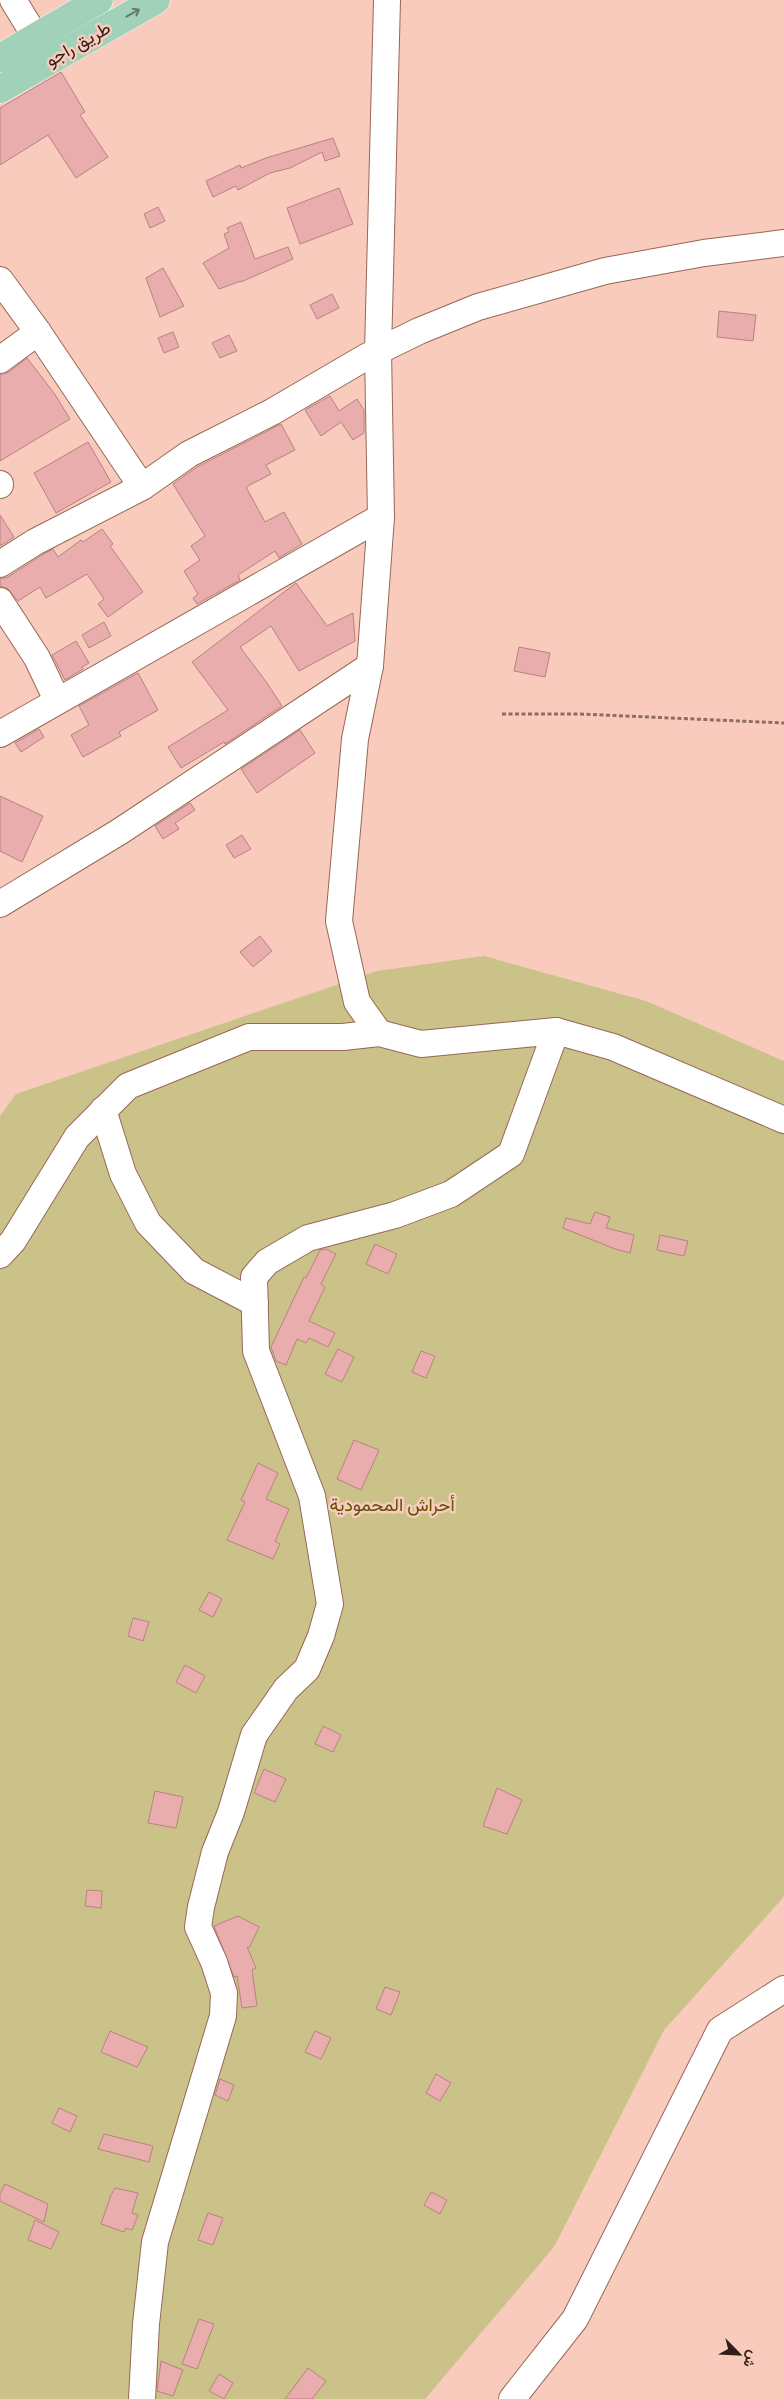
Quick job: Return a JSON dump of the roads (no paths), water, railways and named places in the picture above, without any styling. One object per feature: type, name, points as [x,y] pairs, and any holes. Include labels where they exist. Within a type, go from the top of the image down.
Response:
[{"type":"main road","name":"طريق راجو","points":[[0,58],[99,0]]},
{"type":"main road","name":"طريق راجو","points":[[0,89],[156,0]]},
{"type":"street","points":[[13,0],[35,36],[57,56]]},
{"type":"street","points":[[379,1033],[357,1002],[339,921],[354,739],[370,666],[381,517],[378,351],[388,0]]},
{"type":"street","points":[[0,564],[35,542],[142,487],[188,454],[272,412],[378,351],[419,331],[478,307],[605,271],[704,253],[784,243]]},
{"type":"street","points":[[0,280],[38,332],[142,487]]},
{"type":"street","points":[[0,360],[38,332]]},
{"type":"street","points":[[0,734],[381,517]]},
{"type":"street","points":[[0,601],[37,658],[57,700]]},
{"type":"street","points":[[3,895],[119,832],[370,666]]},
{"type":"street","points":[[142,2399],[146,2324],[155,2242],[223,2016],[224,1993],[214,1962],[198,1927],[201,1907],[215,1852],[231,1812],[254,1735],[286,1689],[307,1668],[322,1636],[330,1604],[312,1496],[256,1351],[254,1277],[267,1262],[308,1238],[395,1215],[450,1194],[511,1154],[556,1031]]},
{"type":"street","points":[[0,1255],[12,1241],[77,1137],[128,1086],[249,1037],[344,1037],[379,1033],[421,1044],[556,1031],[613,1047],[784,1120]]},
{"type":"street","points":[[103,1110],[123,1174],[148,1223],[194,1271],[255,1303]]},
{"type":"street","points":[[512,2399],[575,2319],[720,2030],[784,1989]]},
{"type":"park label","name":"أحراش المحمودية","points":[[392,1505]]}]
